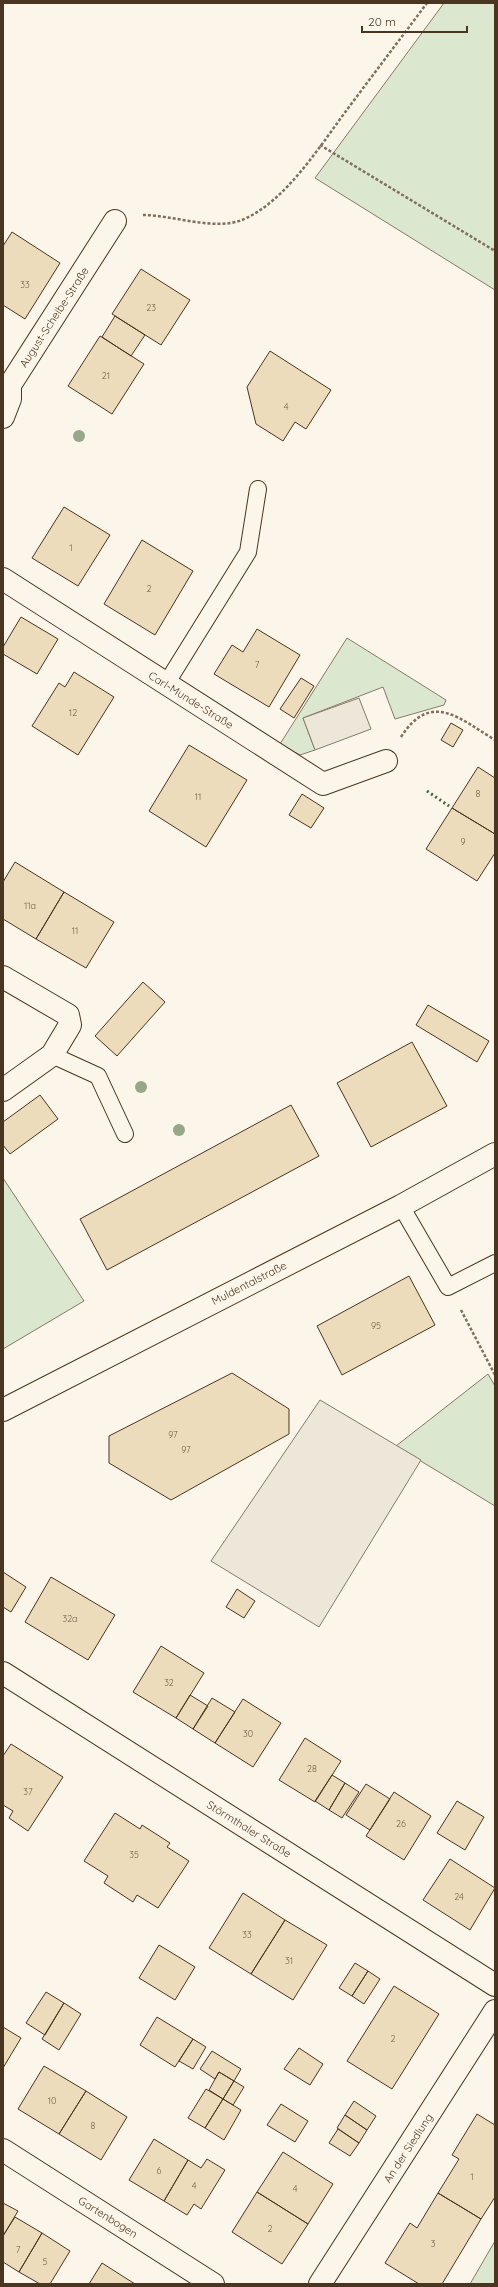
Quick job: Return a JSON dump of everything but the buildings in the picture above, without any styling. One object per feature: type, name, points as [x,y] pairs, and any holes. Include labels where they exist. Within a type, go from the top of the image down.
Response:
[{"type":"street","name":"August-Scheibe-Straße","points":[[3,417],[10,399],[6,381],[115,221]]},
{"type":"street","name":"Carl-Munde-Straße","points":[[3,579],[323,784],[386,761]]},
{"type":"street","points":[[3,977],[68,1015],[70,1025],[52,1055],[3,1090]]},
{"type":"street","name":"Muldentalstraße","points":[[3,1410],[401,1206],[495,1154]]},
{"type":"street","name":"Störmthaler Straße","points":[[3,1673],[495,1985]]},
{"type":"street","name":"An der Siedlung","points":[[320,2284],[495,2011]]},
{"type":"street","name":"Gartenbogen","points":[[3,2150],[213,2284]]},
{"type":"lane","points":[[166,684],[248,552],[258,489]]},
{"type":"lane","points":[[52,1055],[98,1076],[126,1134]]},
{"type":"lane","points":[[401,1206],[448,1287],[495,1263]]},
{"type":"path","points":[[115,221],[131,215],[160,215],[216,224],[241,220],[265,206],[293,180],[427,3]]},
{"type":"path","points":[[320,145],[495,251]]},
{"type":"path","points":[[386,761],[409,725],[423,714],[443,711],[452,714],[495,740]]},
{"type":"path","points":[[448,1287],[495,1375]]},
{"type":"green space","points":[[444,3],[495,3],[495,290],[315,178]]},
{"type":"green space","points":[[347,638],[446,700],[444,705],[395,719],[383,687],[303,718],[315,750],[300,755],[280,744]]},
{"type":"green space","points":[[3,1178],[84,1301],[3,1349]]},
{"type":"green space","points":[[488,1374],[495,1386],[495,1506],[396,1446]]},
{"type":"green space","points":[[495,2241],[495,2284],[470,2284]]},
{"type":"shaded area","points":[[359,698],[371,729],[315,750],[303,718]]},
{"type":"shaded area","points":[[320,1400],[421,1460],[319,1627],[211,1561]]},
{"type":"hedge","points":[[427,791],[449,806]]}]
